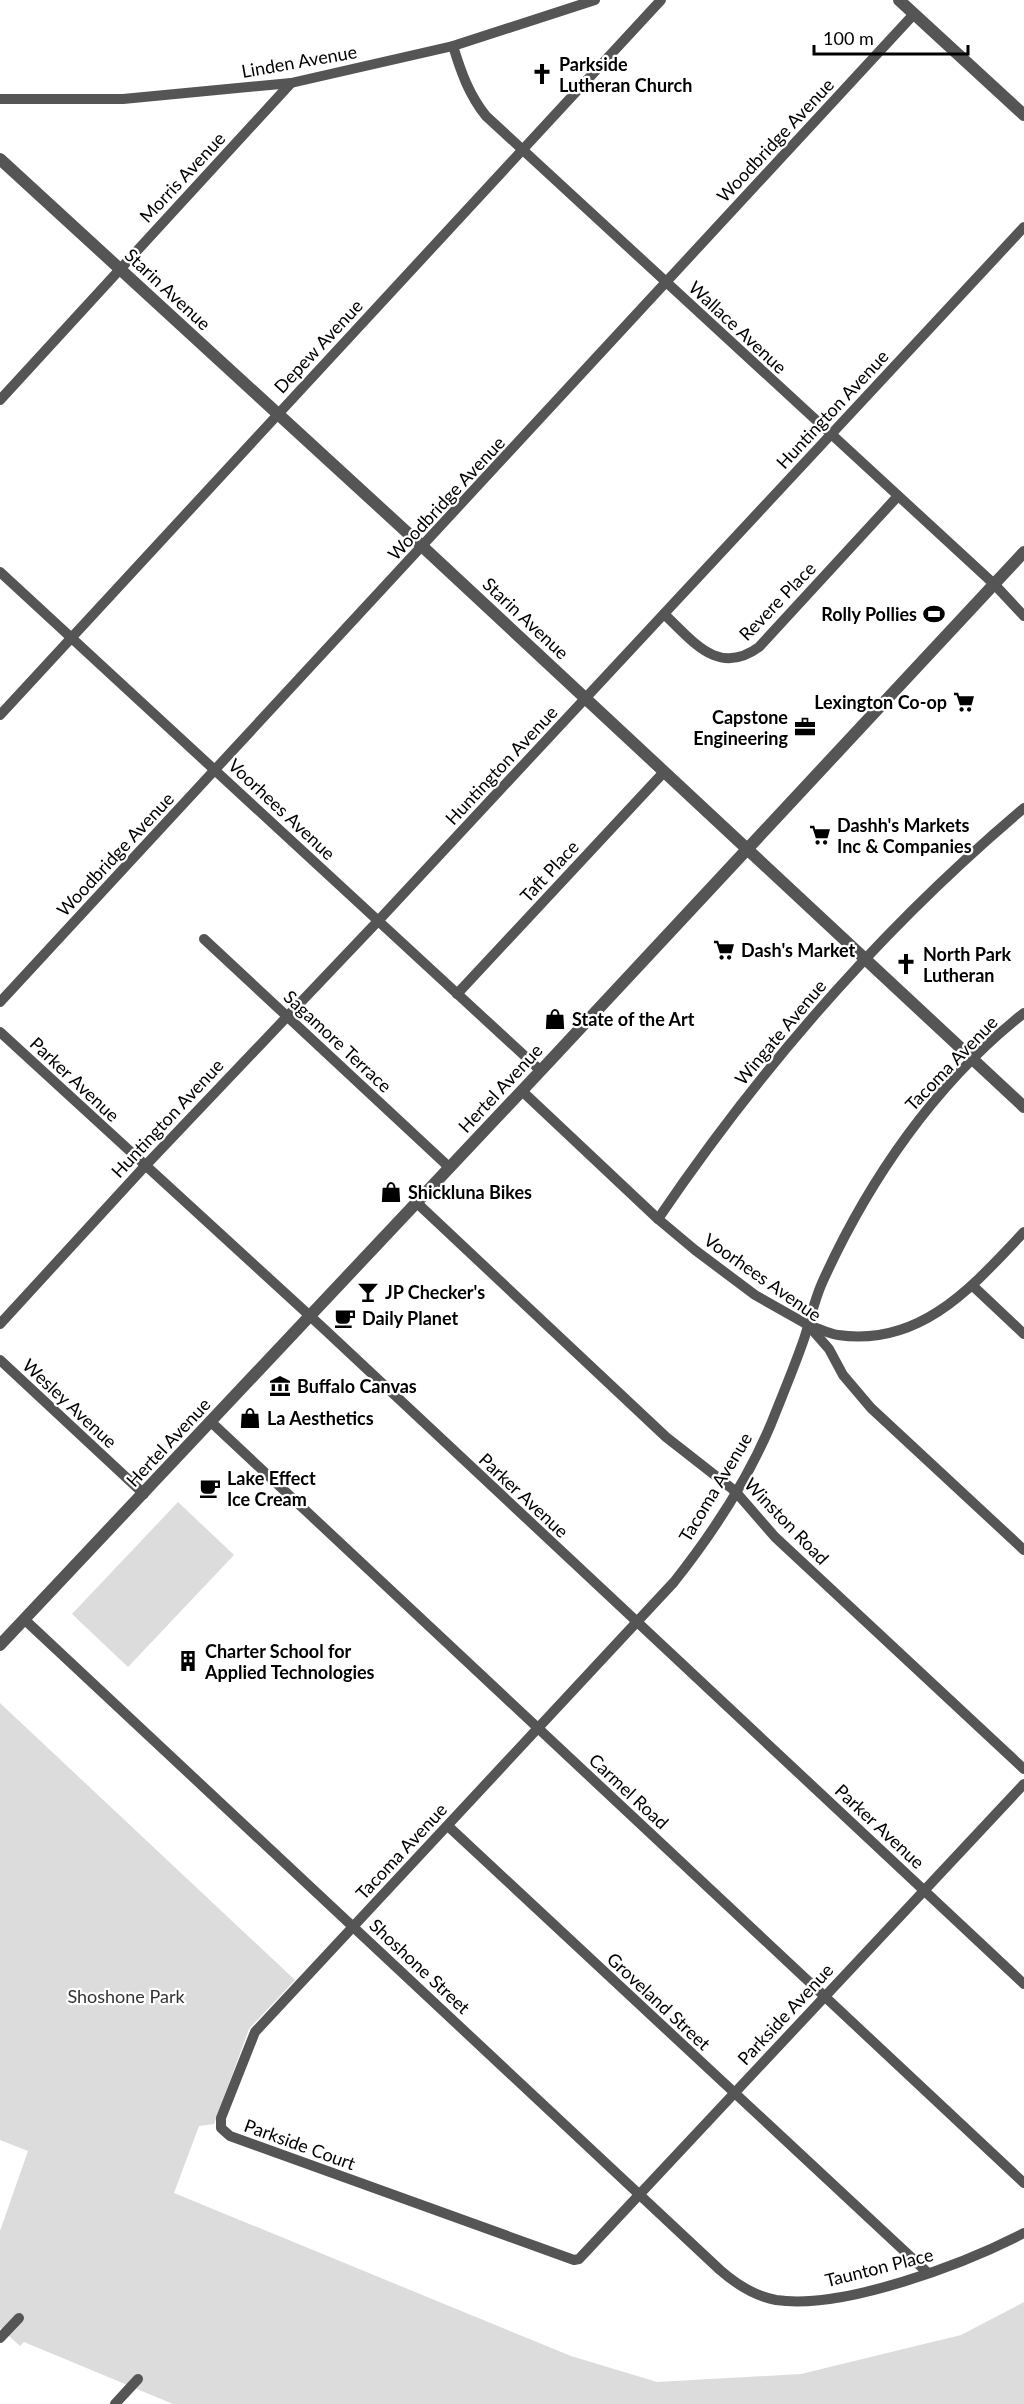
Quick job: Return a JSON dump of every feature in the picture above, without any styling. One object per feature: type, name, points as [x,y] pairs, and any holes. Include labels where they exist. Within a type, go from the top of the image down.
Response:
[{"type":"street","name":"Linden Avenue","points":[[0,99],[123,99],[291,83],[453,46],[595,0]]},
{"type":"street","name":"Depew Avenue","points":[[0,715],[661,0]]},
{"type":"street","points":[[899,0],[1024,115]]},
{"type":"street","name":"Woodbridge Avenue","points":[[0,1002],[914,14]]},
{"type":"street","name":"Wallace Avenue","points":[[453,46],[464,81],[475,103],[486,116],[994,584],[1024,616]]},
{"type":"street","name":"Morris Avenue","points":[[0,399],[291,83]]},
{"type":"street","name":"Starin Avenue","points":[[0,159],[423,547],[1024,1107]]},
{"type":"street","name":"Huntington Avenue","points":[[0,1323],[1024,227]]},
{"type":"street","name":"Revere Place","points":[[664,614],[711,655],[729,660],[739,659],[759,647],[898,496]]},
{"type":"street","name":"Hertel Avenue","points":[[0,1645],[541,1071],[1024,552]]},
{"type":"street","name":"Voorhees Avenue","points":[[0,572],[541,1071]]},
{"type":"street","name":"Taft Place","points":[[457,994],[664,772]]},
{"type":"street","name":"Wingate Avenue","points":[[658,1219],[758,1081],[813,1016],[957,866],[1024,808]]},
{"type":"street","name":"Sagamore Terrace","points":[[204,939],[450,1168]]},
{"type":"street","name":"Tacoma Avenue","points":[[354,1926],[637,1622],[689,1562],[719,1521],[770,1425],[821,1286],[878,1179],[914,1126],[973,1059],[1024,1013]]},
{"type":"street","name":"Parker Avenue","points":[[0,1032],[310,1317],[1024,1984]]},
{"type":"street","name":"Voorhees Avenue","points":[[522,1091],[658,1219],[730,1277],[808,1325],[829,1349],[850,1384],[872,1408],[1024,1550]]},
{"type":"street","name":"Winston Road","points":[[417,1203],[666,1437],[735,1491],[775,1537],[1024,1769]]},
{"type":"street","points":[[808,1325],[836,1335],[861,1336],[893,1331],[915,1324],[939,1312],[973,1286],[1024,1232]]},
{"type":"street","points":[[973,1286],[1024,1334]]},
{"type":"street","name":"Wesley Avenue","points":[[0,1360],[144,1494]]},
{"type":"street","name":"Carmel Road","points":[[211,1422],[1024,2183]]},
{"type":"street","name":"Shoshone Street","points":[[25,1620],[640,2196],[739,2285]]},
{"type":"street","name":"Parkside Avenue","points":[[569,2258],[574,2260],[583,2256],[1024,1784]]},
{"type":"street","name":"Groveland Street","points":[[448,1826],[928,2273]]},
{"type":"street","name":"Parkside Court","points":[[354,1926],[255,2032],[221,2118],[220,2125],[223,2131],[230,2136],[569,2258]]},
{"type":"street","name":"Taunton Place","points":[[739,2285],[756,2294],[774,2299],[810,2300],[869,2290],[928,2273],[978,2255],[1024,2233]]},
{"type":"street","points":[[0,2338],[19,2318]]},
{"type":"street","points":[[115,2404],[138,2379]]},
{"type":"green space","points":[[178,1502],[234,1555],[128,1667],[72,1614]]},
{"type":"green space","name":"Shoshone Park","points":[[0,1703],[295,1980],[249,2029],[214,2124],[199,2126],[174,2193],[571,2356],[657,2382],[801,2374],[961,2335],[1024,2302],[1024,2404],[173,2404],[24,2342],[20,2346],[0,2328],[0,2231],[28,2151],[0,2140]]},
{"type":"place","name":"Parkside Lutheran Church","points":[[542,74]]},
{"type":"place","name":"Rolly Pollies","points":[[934,614]]},
{"type":"place","name":"Lexington Co-op","points":[[964,702]]},
{"type":"place","name":"Capstone Engineering","points":[[805,727]]},
{"type":"place","name":"Dashh's Markets Inc & Companies","points":[[820,835]]},
{"type":"place","name":"Dash's Market","points":[[724,950]]},
{"type":"place","name":"North Park Lutheran","points":[[906,964]]},
{"type":"place","name":"State of the Art","points":[[555,1019]]},
{"type":"place","name":"Shickluna Bikes","points":[[391,1192]]},
{"type":"place","name":"JP Checker's","points":[[368,1292]]},
{"type":"place","name":"Daily Planet","points":[[345,1318]]},
{"type":"place","name":"Buffalo Canvas","points":[[280,1386]]},
{"type":"place","name":"La Aesthetics","points":[[250,1418]]},
{"type":"place","name":"Lake Effect Ice Cream","points":[[210,1488]]},
{"type":"place","name":"Charter School for Applied Technologies","points":[[188,1661]]}]
